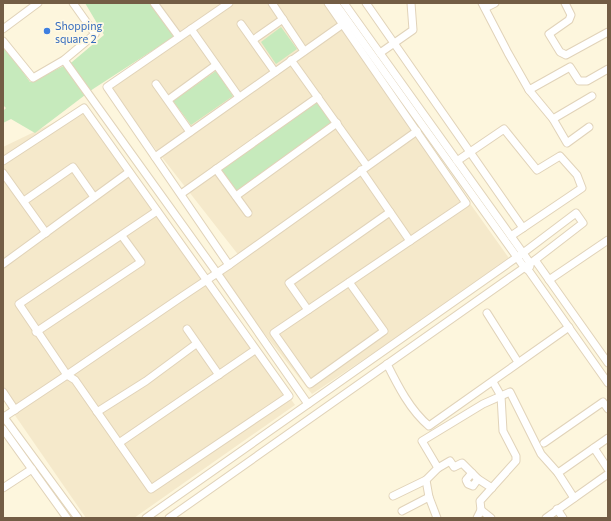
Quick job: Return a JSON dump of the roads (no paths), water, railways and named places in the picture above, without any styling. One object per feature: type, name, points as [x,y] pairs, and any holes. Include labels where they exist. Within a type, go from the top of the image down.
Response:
[{"type":"street","points":[[3,29],[38,3]]},
{"type":"street","points":[[3,41],[33,78],[64,60],[95,34],[73,3]]},
{"type":"street","points":[[154,3],[179,38]]},
{"type":"street","points":[[229,3],[107,87],[229,265]]},
{"type":"street","points":[[272,3],[304,51]]},
{"type":"street","points":[[328,3],[466,202],[274,333],[310,384],[384,331],[349,282]]},
{"type":"street","points":[[335,3],[520,255],[549,280],[608,362]]},
{"type":"street","points":[[344,3],[511,236],[520,255]]},
{"type":"street","points":[[366,3],[523,228]]},
{"type":"street","points":[[380,53],[413,30],[411,3]]},
{"type":"street","points":[[495,3],[483,5],[508,54],[529,90],[553,119],[567,143],[589,127]]},
{"type":"street","points":[[565,3],[571,15],[569,20],[549,34],[560,52],[566,55],[570,67],[579,81],[587,81],[608,69]]},
{"type":"street","points":[[253,40],[283,19]]},
{"type":"street","points":[[241,24],[275,72]]},
{"type":"street","points":[[155,157],[343,24]]},
{"type":"street","points":[[190,29],[239,97]]},
{"type":"street","points":[[566,55],[608,32]]},
{"type":"street","points":[[64,60],[217,273],[308,404]]},
{"type":"street","points":[[291,60],[336,123],[390,212],[410,241]]},
{"type":"street","points":[[168,100],[216,66]]},
{"type":"street","points":[[529,90],[570,67]]},
{"type":"street","points":[[156,84],[190,132]]},
{"type":"street","points":[[553,119],[592,96]]},
{"type":"street","points":[[180,194],[318,97]]},
{"type":"street","points":[[3,161],[84,108],[289,396],[151,489],[75,380],[67,375],[18,304],[122,236],[157,211]]},
{"type":"street","points":[[236,196],[336,123]]},
{"type":"street","points":[[457,161],[504,129],[537,170],[560,156],[577,175],[582,188],[511,236]]},
{"type":"street","points":[[78,518],[3,416],[15,410],[229,265],[416,131]]},
{"type":"street","points":[[24,201],[73,167],[94,197]]},
{"type":"street","points":[[216,169],[248,213]]},
{"type":"street","points":[[4,261],[46,233],[129,172]]},
{"type":"street","points":[[3,173],[46,233]]},
{"type":"street","points":[[308,310],[289,283],[390,212]]},
{"type":"street","points":[[146,518],[520,255],[576,213],[583,223],[530,265],[169,518]]},
{"type":"street","points":[[36,332],[141,262],[122,236]]},
{"type":"street","points":[[549,280],[608,240]]},
{"type":"street","points":[[530,265],[569,327],[608,382]]},
{"type":"street","points":[[487,313],[518,362]]},
{"type":"street","points":[[429,426],[569,327]]},
{"type":"street","points":[[187,329],[219,375]]},
{"type":"street","points":[[97,412],[146,381],[196,344]]},
{"type":"street","points":[[119,443],[256,350]]},
{"type":"street","points":[[387,364],[400,389],[419,417],[429,426],[431,436]]},
{"type":"street","points":[[477,518],[481,510],[480,502],[516,461],[516,456],[503,431],[501,396],[493,382]]},
{"type":"street","points":[[3,392],[15,410]]},
{"type":"street","points":[[438,468],[422,441],[483,404],[510,392],[541,454],[558,473],[574,498]]},
{"type":"street","points":[[544,443],[603,402],[608,409]]},
{"type":"street","points":[[3,429],[67,518]]},
{"type":"street","points":[[558,473],[608,438]]},
{"type":"street","points":[[594,448],[608,469]]},
{"type":"street","points":[[393,496],[426,480],[438,468],[450,461],[454,467],[462,462],[478,479],[492,488]]},
{"type":"street","points":[[3,488],[32,469]]},
{"type":"street","points":[[472,473],[466,480],[468,484],[473,486],[478,479]]},
{"type":"street","points":[[546,518],[608,474]]},
{"type":"street","points":[[426,480],[429,497],[438,518]]},
{"type":"street","points":[[402,511],[429,497]]},
{"type":"street","points":[[557,509],[563,518]]},
{"type":"street","points":[[481,510],[492,518]]},
{"type":"place","name":"Shopping square 2","points":[[47,31]]}]
